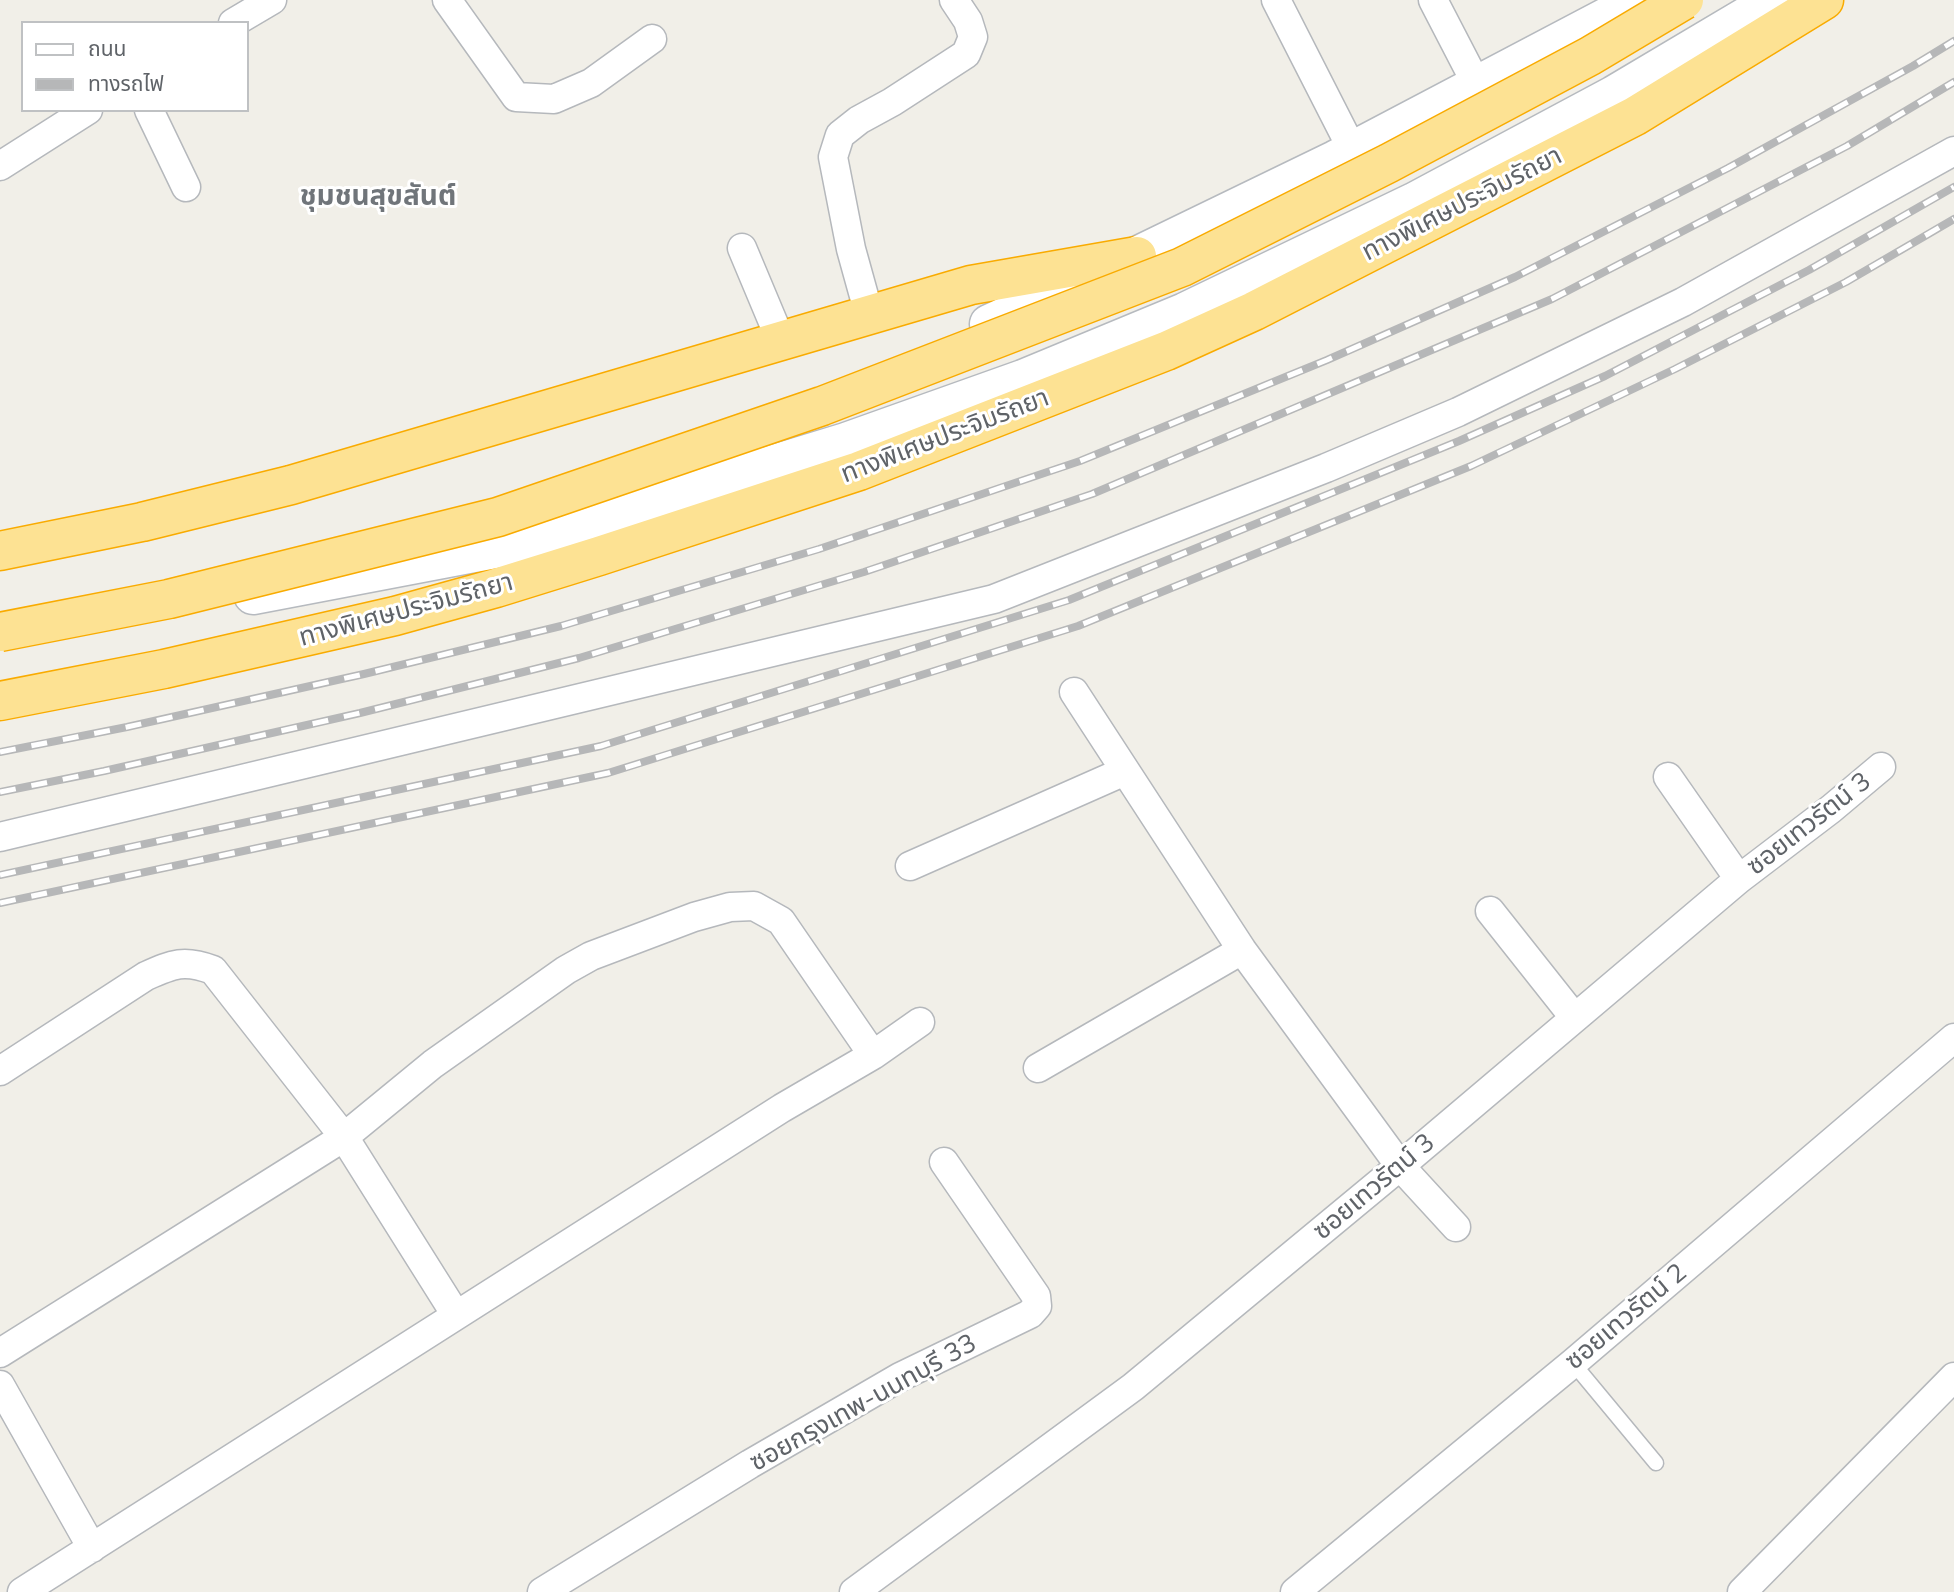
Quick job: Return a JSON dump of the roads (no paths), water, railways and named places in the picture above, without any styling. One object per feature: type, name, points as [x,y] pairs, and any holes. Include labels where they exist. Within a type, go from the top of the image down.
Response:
[{"type":"highway","points":[[0,632],[169,599],[498,517],[822,406],[1182,267],[1389,163],[1555,75],[1684,0]]},
{"type":"highway","name":"ทางพิเศษประจิมรัถยา","points":[[0,701],[178,666],[408,612],[599,556],[859,471],[1166,351],[1254,311],[1635,116],[1824,0]]},
{"type":"highway","points":[[0,551],[142,522],[291,485],[971,285],[1137,256]]},
{"type":"main road","points":[[500,548],[1137,256],[1353,151],[1639,0]]},
{"type":"main road","points":[[0,643],[500,548],[846,442],[1023,379],[1185,312],[1414,202],[1614,95],[1774,0]]},
{"type":"street","points":[[236,21],[272,0]]},
{"type":"street","points":[[447,0],[516,97],[554,99],[579,89],[652,39]]},
{"type":"street","points":[[869,314],[851,249],[833,157],[840,135],[966,54],[973,37],[968,21],[954,0]]},
{"type":"street","points":[[1276,0],[1353,151]]},
{"type":"street","points":[[1433,0],[1478,85]]},
{"type":"street","points":[[0,166],[85,112]]},
{"type":"street","points":[[150,112],[186,187]]},
{"type":"street","points":[[0,837],[994,599],[1326,468],[1458,412],[1683,302],[1954,151]]},
{"type":"street","points":[[742,248],[781,341]]},
{"type":"street","points":[[1074,692],[1242,950],[1400,1166],[1456,1227]]},
{"type":"street","name":"ซอยเทวรัตน์ 3","points":[[854,1592],[1133,1387],[1400,1166],[1739,879],[1881,767]]},
{"type":"street","points":[[910,866],[1125,771]]},
{"type":"street","points":[[1668,777],[1739,879]]},
{"type":"street","points":[[0,1353],[344,1137],[433,1064],[574,965],[681,922],[730,907],[754,906],[781,921],[873,1055]]},
{"type":"street","points":[[1490,911],[1574,1017]]},
{"type":"street","points":[[1038,1068],[1242,950]]},
{"type":"street","points":[[0,1071],[146,976],[171,964],[196,964],[212,970],[344,1137],[456,1315]]},
{"type":"street","points":[[22,1592],[782,1108],[873,1055],[920,1022]]},
{"type":"street","name":"ซอยเทวรัตน์ 2","points":[[1295,1592],[1573,1363],[1954,1038]]},
{"type":"street","name":"ซอยกรุงเทพ-นนทบุรี 33","points":[[542,1592],[750,1464],[900,1377],[1030,1314],[1037,1306],[1035,1296],[944,1162]]},
{"type":"street","points":[[1742,1592],[1954,1377]]},
{"type":"street","points":[[0,1385],[92,1548]]},
{"type":"lane","points":[[1573,1363],[1656,1463]]},
{"type":"railway","points":[[0,752],[127,727],[364,674],[561,626],[819,549],[1080,461],[1327,360],[1515,277],[1728,168],[1954,41]]},
{"type":"railway","points":[[0,792],[360,713],[579,658],[864,572],[1092,494],[1552,299],[1847,146],[1954,82]]},
{"type":"railway","points":[[0,875],[601,746],[1069,600],[1459,441],[1605,376],[1809,270],[1954,187]]},
{"type":"railway","points":[[0,903],[608,773],[1078,626],[1471,466],[1675,369],[1846,282],[1954,219]]},
{"type":"district","name":"ชุมชนสุขสันต์","points":[[378,197]]}]
